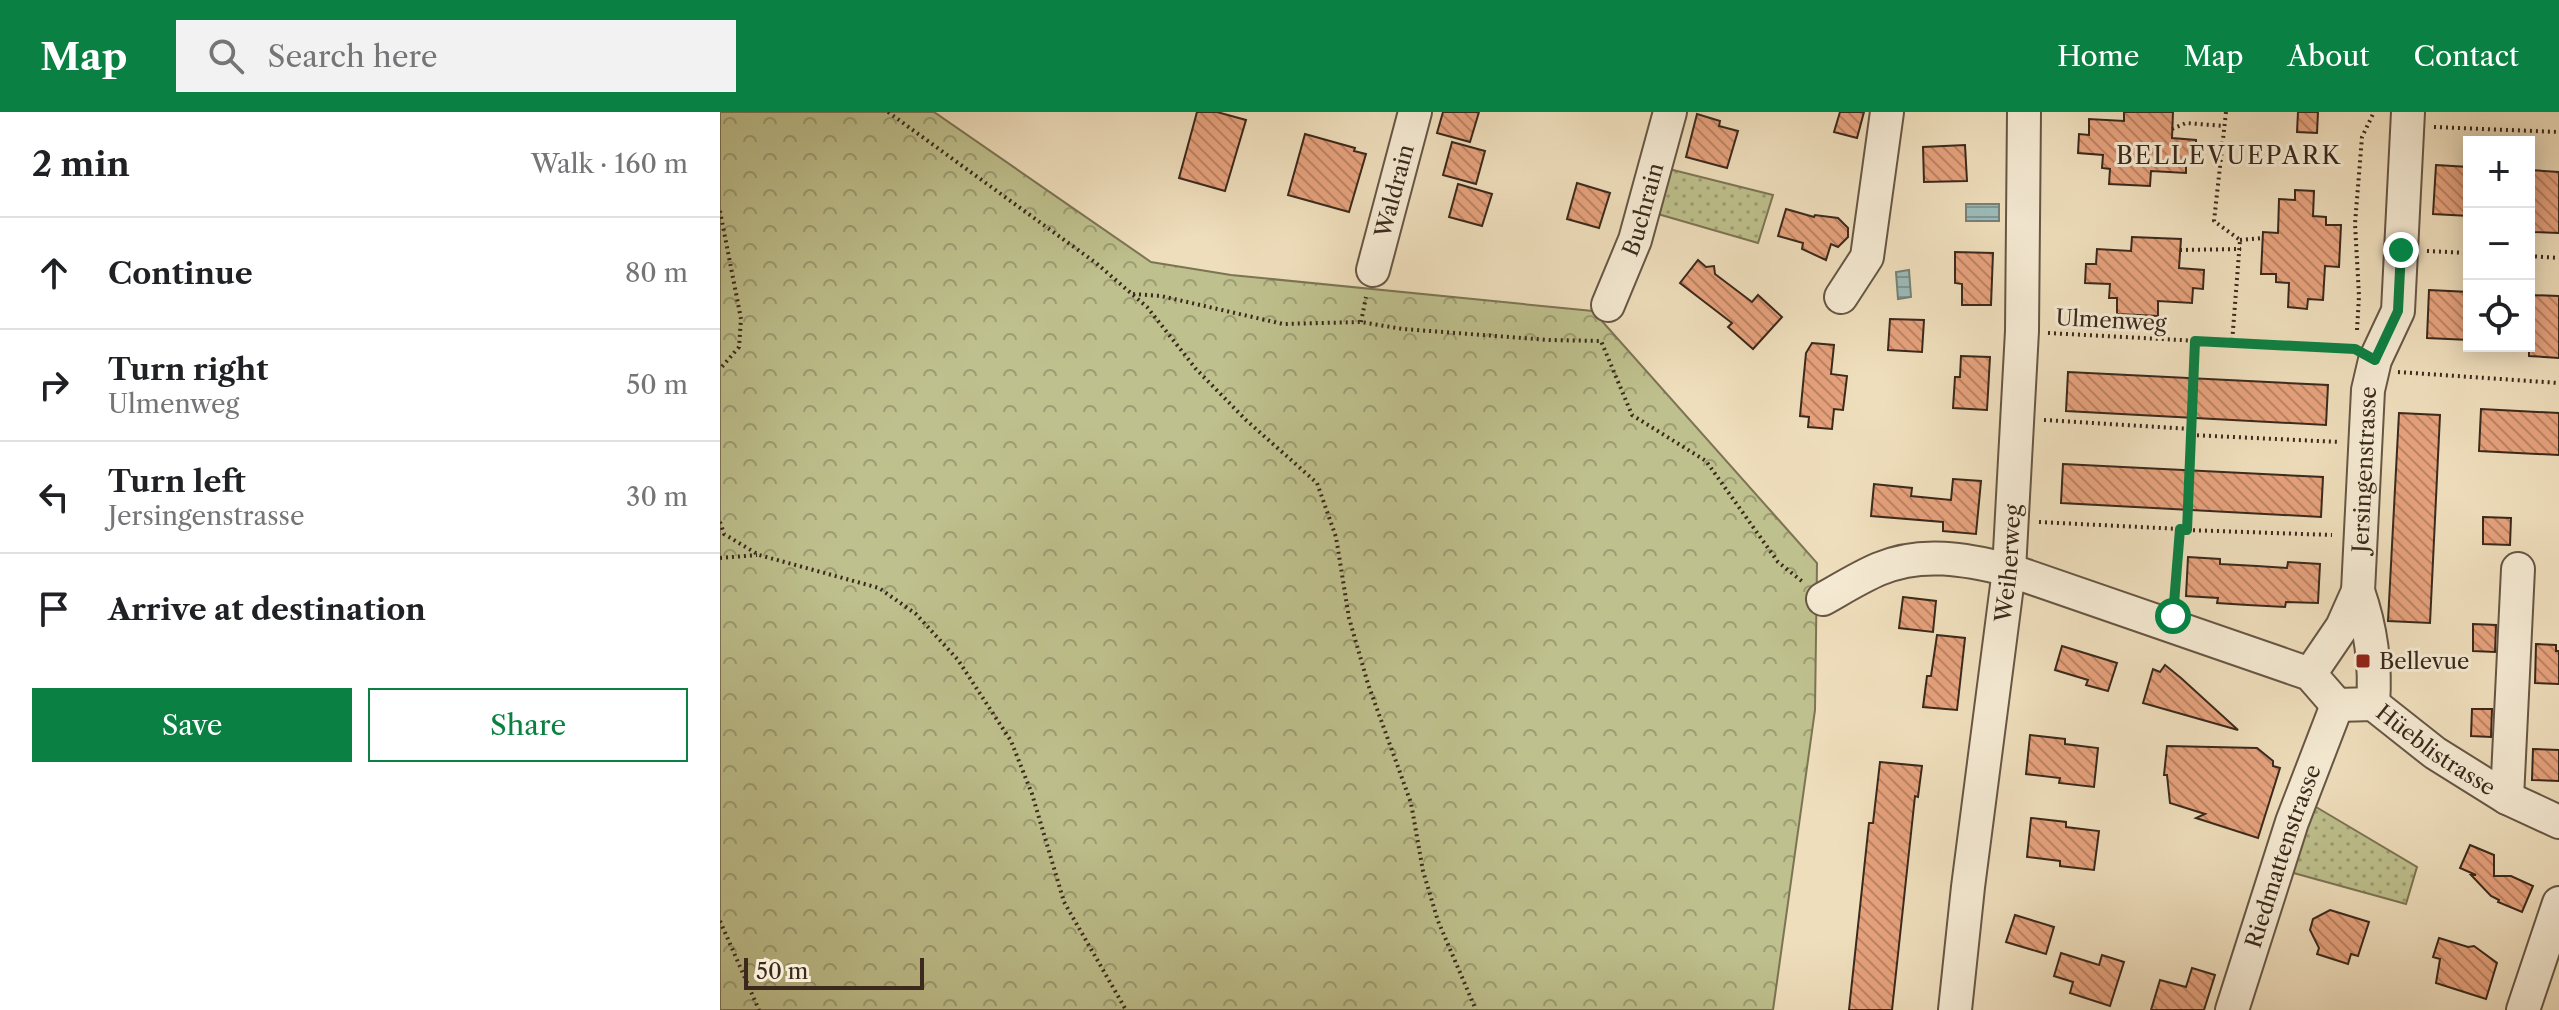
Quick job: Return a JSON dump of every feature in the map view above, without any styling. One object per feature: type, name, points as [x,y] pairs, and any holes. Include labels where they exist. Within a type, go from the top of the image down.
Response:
[{"type":"street","name":"Waldrain","points":[[1373,270],[1415,112]]},
{"type":"street","name":"Buchrain","points":[[1608,305],[1635,240],[1670,112]]},
{"type":"street","points":[[1841,297],[1867,257],[1887,112]]},
{"type":"street","name":"Weiherweg","points":[[1955,1010],[2009,570],[2022,331],[2024,112]]},
{"type":"street","name":"Jersingenstrasse","points":[[2358,591],[2368,390],[2365,354],[2398,311],[2407,119]]},
{"type":"street","points":[[1823,599],[1880,568],[1937,557],[1972,561],[2009,570],[2310,674],[2337,705]]},
{"type":"street","points":[[2507,798],[2518,569]]},
{"type":"street","points":[[2310,674],[2342,627],[2358,591]]},
{"type":"street","points":[[2358,591],[2376,668],[2373,704]]},
{"type":"street","name":"Hüeblistrasse","points":[[2337,705],[2373,704],[2435,753],[2507,798],[2559,822]]},
{"type":"street","name":"Riedmattenstrasse","points":[[2232,1010],[2292,822],[2337,705]]},
{"type":"street","points":[[2523,1010],[2559,903]]},
{"type":"path","points":[[888,112],[1096,263],[1147,307],[1196,369],[1246,420],[1317,483],[1336,537],[1349,618],[1368,684],[1411,803],[1423,871],[1438,921],[1476,1010]]},
{"type":"path","points":[[2226,112],[2214,221],[2240,240],[2263,238]]},
{"type":"path","points":[[2365,354],[2355,224],[2362,137],[2374,112]]},
{"type":"path","points":[[2407,119],[2559,132]]},
{"type":"path","points":[[2172,129],[2186,123],[2224,126]]},
{"type":"path","points":[[720,211],[741,319],[739,347],[720,369]]},
{"type":"path","points":[[2232,343],[2240,240]]},
{"type":"path","points":[[2180,250],[2241,249]]},
{"type":"path","points":[[2401,250],[2463,253]]},
{"type":"path","points":[[2535,256],[2559,258]]},
{"type":"path","points":[[1131,294],[1161,296],[1283,324],[1361,322],[1403,329],[1490,336],[1601,341],[1632,415],[1706,461],[1778,562],[1823,599]]},
{"type":"path","name":"Ulmenweg","points":[[2038,332],[2365,354],[2402,374],[2559,383]]},
{"type":"path","points":[[2174,602],[2191,435],[2195,341]]},
{"type":"path","points":[[2034,420],[2191,429]]},
{"type":"path","points":[[2191,435],[2352,443]]},
{"type":"path","points":[[720,522],[724,534],[759,555],[879,588],[916,614],[958,660],[1011,741],[1032,794],[1064,902],[1126,1010]]},
{"type":"path","points":[[2034,523],[2333,535]]},
{"type":"path","points":[[720,558],[759,555]]},
{"type":"path","points":[[720,921],[759,1010]]},
{"type":"green space","points":[[720,112],[934,112],[1151,262],[1231,275],[1593,311],[1817,563],[1815,710],[1773,1010],[720,1010]]},
{"type":"green space","points":[[1665,168],[1773,195],[1758,243],[1651,212]]},
{"type":"green space","points":[[2311,804],[2417,867],[2406,904],[2290,872]]},
{"type":"water","points":[[1966,204],[1999,204],[1999,221],[1966,221]]},
{"type":"water","points":[[1909,270],[1911,297],[1898,299],[1896,272]]},
{"type":"building","points":[[1197,112],[1217,112],[1246,120],[1225,191],[1179,178]]},
{"type":"building","points":[[1443,112],[1479,112],[1470,142],[1437,133]]},
{"type":"building","points":[[1840,112],[1864,112],[1857,138],[1834,132]]},
{"type":"building","points":[[2124,112],[2173,112],[2172,138],[2196,140],[2196,159],[2186,158],[2186,173],[2151,171],[2150,186],[2109,184],[2110,169],[2102,168],[2103,155],[2078,153],[2079,134],[2089,135],[2089,119],[2124,121]]},
{"type":"building","points":[[2298,112],[2318,112],[2317,133],[2297,132]]},
{"type":"building","points":[[1697,114],[1720,121],[1719,126],[1738,131],[1727,168],[1686,157]]},
{"type":"building","points":[[1305,134],[1366,154],[1349,212],[1288,195]]},
{"type":"building","points":[[1452,142],[1485,151],[1476,184],[1443,175]]},
{"type":"building","points":[[1965,145],[1967,181],[1924,182],[1923,147]]},
{"type":"building","points":[[2436,165],[2463,167],[2463,216],[2433,214]]},
{"type":"building","points":[[2535,170],[2559,172],[2559,233],[2535,232]]},
{"type":"building","points":[[1577,183],[1610,193],[1599,228],[1567,219]]},
{"type":"building","points":[[1458,184],[1492,194],[1482,226],[1449,217]]},
{"type":"building","points":[[2295,190],[2314,191],[2313,216],[2326,217],[2326,225],[2341,225],[2339,267],[2325,266],[2323,300],[2308,299],[2307,309],[2288,307],[2289,283],[2276,282],[2276,274],[2261,274],[2263,232],[2278,233],[2279,199],[2295,200]]},
{"type":"building","points":[[1786,209],[1814,217],[1838,218],[1848,228],[1848,237],[1838,247],[1831,244],[1826,260],[1802,249],[1803,243],[1778,236]]},
{"type":"building","points":[[2132,237],[2181,239],[2179,268],[2204,270],[2203,289],[2193,288],[2192,303],[2158,301],[2158,316],[2117,314],[2117,298],[2109,298],[2110,284],[2085,283],[2086,264],[2096,264],[2097,249],[2131,251]]},
{"type":"building","points":[[1955,252],[1993,253],[1991,305],[1962,305],[1962,284],[1955,283]]},
{"type":"building","points":[[1698,260],[1706,267],[1714,266],[1715,274],[1752,302],[1758,295],[1782,317],[1753,349],[1728,327],[1732,323],[1680,283]]},
{"type":"building","points":[[2429,290],[2463,292],[2463,340],[2427,338]]},
{"type":"building","points":[[2535,295],[2559,296],[2559,358],[2529,356],[2529,352],[2535,352]]},
{"type":"building","points":[[1890,319],[1924,320],[1922,352],[1888,350]]},
{"type":"building","points":[[1812,343],[1834,345],[1831,374],[1847,376],[1843,410],[1834,409],[1832,429],[1808,427],[1809,417],[1800,416],[1806,353]]},
{"type":"building","points":[[1961,356],[1990,357],[1987,410],[1953,408],[1955,377],[1960,377]]},
{"type":"building","points":[[2068,372],[2328,385],[2326,425],[2066,411]]},
{"type":"building","points":[[2481,409],[2559,413],[2559,455],[2479,451]]},
{"type":"building","points":[[2399,413],[2440,415],[2430,623],[2388,621]]},
{"type":"building","points":[[2063,464],[2323,477],[2321,517],[2061,503]]},
{"type":"building","points":[[1953,479],[1981,481],[1976,534],[1943,531],[1943,522],[1871,516],[1874,484],[1912,488],[1911,496],[1951,500]]},
{"type":"building","points":[[2483,517],[2511,518],[2510,545],[2483,544]]},
{"type":"building","points":[[2188,557],[2220,559],[2220,564],[2287,568],[2288,562],[2320,564],[2318,603],[2286,602],[2285,607],[2217,603],[2218,598],[2186,596]]},
{"type":"building","points":[[1903,597],[1936,601],[1933,632],[1899,628]]},
{"type":"building","points":[[2473,624],[2496,625],[2495,652],[2473,651]]},
{"type":"building","points":[[1937,635],[1965,638],[1957,710],[1923,707]]},
{"type":"building","points":[[2536,644],[2556,645],[2556,651],[2559,651],[2559,684],[2535,683]]},
{"type":"building","points":[[2062,646],[2117,663],[2108,691],[2086,685],[2088,680],[2055,670]]},
{"type":"building","points":[[2165,665],[2238,730],[2143,703],[2153,669],[2160,672]]},
{"type":"building","points":[[2472,709],[2492,709],[2491,737],[2471,736]]},
{"type":"building","points":[[2030,735],[2065,739],[2065,744],[2098,748],[2094,787],[2059,783],[2060,778],[2026,774]]},
{"type":"building","points":[[2167,746],[2257,748],[2273,761],[2273,766],[2280,768],[2258,838],[2196,818],[2205,814],[2170,803],[2167,775],[2164,775]]},
{"type":"building","points":[[2533,749],[2559,750],[2559,781],[2532,780]]},
{"type":"building","points":[[1880,762],[1922,766],[1918,797],[1915,796],[1892,1010],[1849,1010],[1869,823],[1873,823]]},
{"type":"building","points":[[2031,818],[2066,822],[2066,827],[2099,831],[2094,870],[2060,866],[2060,861],[2027,857]]},
{"type":"building","points":[[2470,845],[2494,855],[2494,876],[2511,876],[2533,886],[2522,912],[2498,902],[2471,875],[2476,875],[2460,868]]},
{"type":"building","points":[[2330,910],[2369,922],[2358,956],[2351,954],[2348,964],[2317,954],[2319,948],[2310,930],[2313,919]]},
{"type":"building","points":[[2015,915],[2054,927],[2046,954],[2006,942]]},
{"type":"building","points":[[2439,938],[2474,946],[2497,963],[2486,999],[2436,983],[2440,959],[2433,957]]},
{"type":"building","points":[[2061,953],[2099,965],[2102,955],[2124,962],[2110,1006],[2070,993],[2073,982],[2054,976]]},
{"type":"building","points":[[2192,968],[2215,975],[2204,1010],[2151,1010],[2160,980],[2186,987]]},
{"type":"place","name":"Bellevue","points":[[2363,661]]},
{"type":"district","name":"BELLEVUEPARK","points":[[2229,156]]},
{"type":"route","points":[[2173,616],[2180,529],[2187,530],[2195,341],[2355,349],[2375,360],[2398,311],[2401,250]]}]
